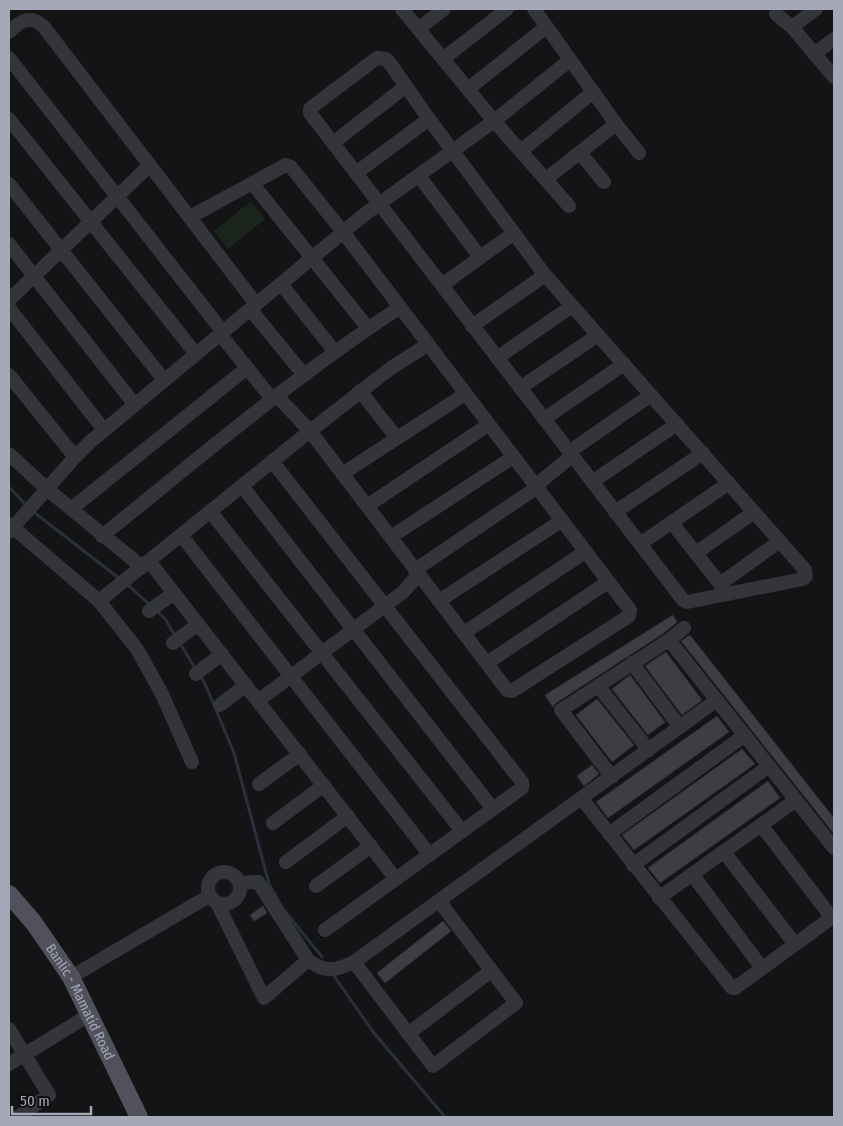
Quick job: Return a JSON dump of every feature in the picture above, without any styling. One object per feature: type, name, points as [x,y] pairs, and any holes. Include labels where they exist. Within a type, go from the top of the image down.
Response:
[{"type":"main road","name":"Banlic - Mamatid Road","points":[[9,894],[34,923],[71,977],[139,1117]]},
{"type":"street","points":[[402,9],[494,121],[569,206]]},
{"type":"street","points":[[418,29],[444,9]]},
{"type":"street","points":[[443,59],[507,9]]},
{"type":"street","points":[[534,9],[639,153]]},
{"type":"street","points":[[792,27],[816,9]]},
{"type":"street","points":[[776,14],[792,27],[834,77]]},
{"type":"street","points":[[9,32],[18,24],[27,20],[35,20],[42,25],[190,217],[304,375]]},
{"type":"street","points":[[468,89],[546,27]]},
{"type":"street","points":[[814,54],[834,39]]},
{"type":"street","points":[[9,58],[248,368],[274,398],[310,431],[508,690],[512,691],[629,616],[630,610],[343,232],[288,166],[282,167],[190,217]]},
{"type":"street","points":[[377,58],[386,59],[389,62],[429,120],[545,275],[780,541],[805,570],[806,576],[799,581],[724,589],[684,602],[379,204],[310,113],[310,109],[377,58]]},
{"type":"street","points":[[192,762],[162,694],[137,649],[100,601],[10,528],[75,457],[104,430],[343,232],[379,204],[454,152],[570,60]]},
{"type":"street","points":[[333,143],[406,86]]},
{"type":"street","points":[[521,151],[593,92]]},
{"type":"street","points":[[9,119],[196,354]]},
{"type":"street","points":[[356,173],[429,120]]},
{"type":"street","points":[[546,179],[616,124]]},
{"type":"street","points":[[580,152],[604,182]]},
{"type":"street","points":[[9,300],[150,166]]},
{"type":"street","points":[[419,176],[480,257]]},
{"type":"street","points":[[252,183],[368,328]]},
{"type":"street","points":[[9,184],[164,380]]},
{"type":"street","points":[[442,285],[514,233]]},
{"type":"street","points":[[9,244],[135,405]]},
{"type":"street","points":[[472,326],[545,275]]},
{"type":"street","points":[[281,284],[335,352]]},
{"type":"street","points":[[497,358],[572,306]]},
{"type":"street","points":[[9,308],[104,430]]},
{"type":"street","points":[[102,536],[274,398],[368,328],[399,308]]},
{"type":"street","points":[[520,388],[598,334]]},
{"type":"street","points":[[100,601],[360,391],[427,345]]},
{"type":"street","points":[[544,419],[624,364]]},
{"type":"street","points":[[71,509],[248,368]]},
{"type":"street","points":[[9,376],[75,457]]},
{"type":"street","points":[[360,391],[398,438]]},
{"type":"street","points":[[342,474],[465,394]]},
{"type":"street","points":[[258,701],[403,592],[417,572],[535,487],[570,454],[651,395]]},
{"type":"street","points":[[592,482],[677,424]]},
{"type":"street","points":[[367,506],[488,425]]},
{"type":"street","points":[[615,512],[702,453]]},
{"type":"street","points":[[9,454],[102,536],[145,564],[174,593],[396,878]]},
{"type":"street","points":[[391,537],[512,457]]},
{"type":"street","points":[[272,461],[522,782],[522,788],[325,930]]},
{"type":"street","points":[[640,544],[729,484]]},
{"type":"street","points":[[242,486],[493,809]]},
{"type":"street","points":[[210,511],[462,831]]},
{"type":"street","points":[[696,553],[754,512]]},
{"type":"street","points":[[439,601],[561,521]]},
{"type":"street","points":[[672,523],[724,589]]},
{"type":"street","points":[[181,535],[430,855]]},
{"type":"street","points":[[724,589],[780,541]]},
{"type":"street","points":[[464,633],[585,552]]},
{"type":"street","points":[[487,663],[608,582]]},
{"type":"street","points":[[149,611],[174,593]]},
{"type":"street","points":[[173,643],[198,624]]},
{"type":"street","points":[[612,777],[561,710],[669,640],[684,628]]},
{"type":"street","points":[[669,640],[834,848]]},
{"type":"street","points":[[196,674],[222,654]]},
{"type":"street","points":[[632,663],[680,727]]},
{"type":"street","points":[[220,705],[246,685]]},
{"type":"street","points":[[598,686],[649,750]]},
{"type":"street","points":[[240,884],[258,882],[308,960],[320,969],[333,969],[354,962],[717,700]]},
{"type":"street","points":[[609,834],[745,735]]},
{"type":"street","points":[[259,784],[300,754]]},
{"type":"street","points":[[633,864],[769,766]]},
{"type":"street","points":[[273,823],[324,785]]},
{"type":"street","points":[[582,799],[732,988],[735,988],[833,917],[761,825]]},
{"type":"street","points":[[659,898],[796,800]]},
{"type":"street","points":[[286,862],[348,816]]},
{"type":"street","points":[[316,886],[371,846]]},
{"type":"street","points":[[724,852],[795,944]]},
{"type":"street","points":[[71,977],[213,899],[228,904],[232,902],[239,894],[240,884],[233,875],[223,871],[213,876],[208,885],[213,899],[264,998],[308,960]]},
{"type":"street","points":[[692,874],[762,968]]},
{"type":"street","points":[[354,962],[433,1066],[516,1003],[439,901]]},
{"type":"street","points":[[408,1034],[491,970]]},
{"type":"street","points":[[9,1064],[24,1053],[89,1015]]},
{"type":"street","points":[[9,1029],[49,1095],[33,1113],[18,1117]]},
{"type":"shaded area","points":[[251,201],[265,219],[228,249],[214,231]]},
{"type":"building","points":[[673,615],[677,622],[664,633],[556,703],[553,707],[545,695]]},
{"type":"building","points":[[690,635],[834,818],[834,834],[681,641]]},
{"type":"building","points":[[666,652],[702,700],[682,715],[645,666]]},
{"type":"building","points":[[630,675],[665,722],[648,735],[612,689]]},
{"type":"building","points":[[597,699],[634,745],[612,762],[576,715]]},
{"type":"building","points":[[717,716],[729,732],[608,818],[596,802]]},
{"type":"building","points":[[742,749],[755,764],[634,850],[622,835]]},
{"type":"building","points":[[592,765],[599,774],[584,786],[577,776]]},
{"type":"building","points":[[768,781],[780,798],[660,883],[648,868]]},
{"type":"building","points":[[263,906],[267,913],[254,921],[250,915]]},
{"type":"building","points":[[443,921],[451,931],[385,983],[377,973]]},
{"type":"waterway","points":[[9,487],[25,504]]},
{"type":"waterway","points":[[35,513],[120,579]]},
{"type":"waterway","points":[[127,584],[150,605]]},
{"type":"waterway","points":[[157,611],[166,620],[175,636]]},
{"type":"waterway","points":[[180,643],[196,670]]},
{"type":"waterway","points":[[200,675],[234,753],[269,884],[284,910],[322,957]]},
{"type":"waterway","points":[[334,976],[374,1033],[445,1117]]}]
